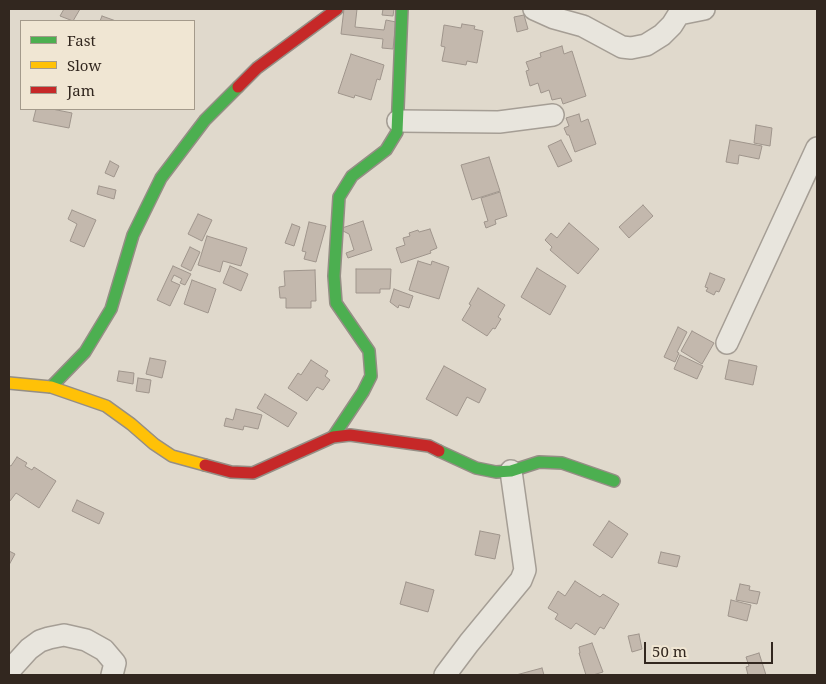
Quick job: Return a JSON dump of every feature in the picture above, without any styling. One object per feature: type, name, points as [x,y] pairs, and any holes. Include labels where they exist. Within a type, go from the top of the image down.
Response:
[{"type":"street","points":[[51,387],[85,352],[111,309],[132,234],[161,178],[205,120],[257,68],[337,9]]},
{"type":"street","points":[[332,437],[363,392],[371,376],[372,363],[369,351],[336,303],[334,276],[339,197],[352,176],[390,145],[397,132],[402,9]]},
{"type":"street","points":[[534,9],[554,18],[583,26],[622,47],[631,48],[646,45],[655,40],[672,25],[681,11],[704,9]]},
{"type":"street","points":[[398,121],[499,122],[553,115]]},
{"type":"street","points":[[727,343],[817,148]]},
{"type":"street","points":[[9,383],[51,387],[106,406],[172,456],[231,472],[249,474],[332,437],[350,435],[429,446],[476,468],[496,472],[511,471],[539,462],[562,463],[614,481]]},
{"type":"street","points":[[446,675],[469,643],[521,580],[526,570],[511,471]]},
{"type":"street","points":[[9,671],[40,641],[64,635],[86,640],[104,650],[115,663],[112,675]]},
{"type":"building","points":[[64,9],[80,9],[74,20],[60,16]]},
{"type":"building","points":[[344,9],[357,9],[355,27],[384,30],[386,20],[396,22],[393,49],[382,48],[383,39],[341,34]]},
{"type":"building","points":[[383,9],[394,9],[393,16],[382,15]]},
{"type":"building","points":[[524,15],[528,29],[517,32],[514,17]]},
{"type":"building","points":[[102,16],[113,20],[100,20]]},
{"type":"building","points":[[462,24],[475,26],[474,29],[483,31],[477,63],[467,61],[466,65],[442,61],[445,47],[441,46],[444,25],[461,28]]},
{"type":"building","points":[[562,46],[564,54],[572,51],[586,96],[563,104],[561,98],[552,100],[549,90],[541,93],[538,83],[530,86],[526,71],[529,70],[526,62],[541,57],[540,53]]},
{"type":"building","points":[[351,54],[384,65],[380,80],[377,79],[371,100],[355,95],[354,98],[338,93]]},
{"type":"building","points":[[36,110],[57,110],[72,113],[69,128],[33,121]]},
{"type":"building","points":[[579,114],[581,122],[588,119],[596,144],[575,152],[569,135],[567,135],[564,128],[569,126],[566,118]]},
{"type":"building","points":[[756,125],[772,128],[770,146],[754,143]]},
{"type":"building","points":[[561,140],[572,161],[558,167],[548,146]]},
{"type":"building","points":[[730,140],[762,146],[759,159],[739,155],[738,164],[726,162]]},
{"type":"building","points":[[489,157],[500,191],[472,200],[461,165]]},
{"type":"building","points":[[110,161],[119,166],[114,177],[105,173]]},
{"type":"building","points":[[99,186],[116,190],[114,199],[97,194]]},
{"type":"building","points":[[500,192],[507,216],[495,220],[496,224],[486,228],[484,222],[488,221],[481,198]]},
{"type":"building","points":[[643,205],[653,216],[629,238],[619,227]]},
{"type":"building","points":[[72,210],[96,220],[84,247],[70,241],[77,224],[68,219]]},
{"type":"building","points":[[198,214],[212,220],[202,241],[188,234]]},
{"type":"building","points":[[363,221],[372,250],[348,258],[346,253],[354,250],[349,234],[339,229]]},
{"type":"building","points":[[309,222],[326,226],[316,262],[304,259],[306,252],[302,251]]},
{"type":"building","points":[[569,223],[599,249],[578,274],[550,250],[552,247],[545,240],[551,233],[557,238]]},
{"type":"building","points":[[292,224],[300,227],[294,246],[285,243]]},
{"type":"building","points":[[430,229],[437,248],[430,251],[431,253],[401,263],[396,248],[405,245],[403,238],[410,236],[409,233],[418,230],[419,232]]},
{"type":"building","points":[[207,236],[247,248],[241,266],[223,261],[220,272],[198,265]]},
{"type":"building","points":[[190,247],[200,252],[191,271],[181,266]]},
{"type":"building","points":[[418,261],[431,265],[432,261],[449,267],[439,299],[409,290]]},
{"type":"building","points":[[173,266],[191,274],[185,285],[180,283],[182,279],[174,275],[171,281],[180,285],[170,306],[157,300]]},
{"type":"building","points":[[230,266],[248,274],[241,291],[223,283]]},
{"type":"building","points":[[537,268],[566,286],[550,315],[521,297]]},
{"type":"building","points":[[356,269],[391,269],[390,289],[380,289],[380,293],[356,293]]},
{"type":"building","points":[[315,270],[316,301],[311,301],[311,308],[286,308],[286,298],[280,298],[279,287],[285,286],[284,271]]},
{"type":"building","points":[[710,273],[725,279],[719,292],[716,291],[714,295],[706,291],[708,288],[705,287]]},
{"type":"building","points":[[192,280],[216,289],[208,313],[184,304]]},
{"type":"building","points":[[478,288],[505,305],[498,317],[501,319],[495,329],[493,328],[487,336],[462,320]]},
{"type":"building","points":[[394,289],[413,296],[409,308],[399,305],[398,308],[390,302]]},
{"type":"building","points":[[678,327],[687,332],[677,352],[679,353],[675,362],[664,357]]},
{"type":"building","points":[[692,331],[714,343],[702,364],[681,351]]},
{"type":"building","points":[[680,355],[703,366],[697,379],[674,369]]},
{"type":"building","points":[[150,358],[166,361],[162,378],[146,374]]},
{"type":"building","points":[[311,360],[328,371],[325,376],[330,380],[323,390],[317,387],[307,401],[288,388],[298,373],[301,375]]},
{"type":"building","points":[[729,360],[757,366],[753,385],[725,379]]},
{"type":"building","points":[[444,366],[486,389],[479,403],[467,397],[457,416],[426,399]]},
{"type":"building","points":[[119,371],[134,373],[133,384],[117,381]]},
{"type":"building","points":[[138,378],[151,380],[149,393],[136,391]]},
{"type":"building","points":[[265,394],[297,413],[288,427],[257,408]]},
{"type":"building","points":[[236,409],[262,415],[258,429],[244,426],[243,430],[224,426],[226,418],[233,420]]},
{"type":"building","points":[[17,457],[27,463],[25,466],[32,470],[34,467],[56,481],[39,508],[16,493],[9,500],[9,465],[11,466]]},
{"type":"building","points":[[77,500],[104,513],[99,524],[72,511]]},
{"type":"building","points":[[609,521],[628,534],[612,558],[593,545]]},
{"type":"building","points":[[480,531],[500,535],[495,559],[475,555]]},
{"type":"building","points":[[9,551],[15,554],[9,565]]},
{"type":"building","points":[[661,552],[680,556],[677,567],[658,563]]},
{"type":"building","points":[[575,581],[600,597],[603,594],[619,604],[604,629],[600,627],[595,635],[576,623],[571,629],[555,619],[558,614],[548,608],[558,591],[565,596]]},
{"type":"building","points":[[406,582],[434,590],[428,612],[400,604]]},
{"type":"building","points":[[740,584],[750,586],[749,590],[760,592],[757,604],[736,600]]},
{"type":"building","points":[[731,600],[751,605],[747,621],[728,616]]},
{"type":"building","points":[[639,634],[642,649],[632,652],[628,636]]},
{"type":"building","points":[[592,643],[603,672],[586,675],[579,647]]},
{"type":"building","points":[[759,653],[766,675],[748,675],[746,667],[749,666],[746,657]]},
{"type":"building","points":[[542,668],[544,675],[516,675]]},
{"type":"traffic: fast","points":[[333,437],[363,392],[371,376],[369,351],[336,303],[334,276],[339,197],[352,176],[386,150],[397,132],[402,9]]},
{"type":"traffic: fast","points":[[51,387],[85,352],[111,309],[133,235],[161,178],[205,120],[238,87]]},
{"type":"traffic: fast","points":[[439,451],[476,468],[496,472],[511,471],[539,462],[562,463],[614,481]]},
{"type":"traffic: slow","points":[[9,383],[51,387],[106,406],[172,456],[205,465]]},
{"type":"traffic: jam","points":[[238,87],[257,68],[337,9]]},
{"type":"traffic: jam","points":[[205,465],[231,472],[253,473],[333,437],[350,435],[429,446],[439,451]]}]
